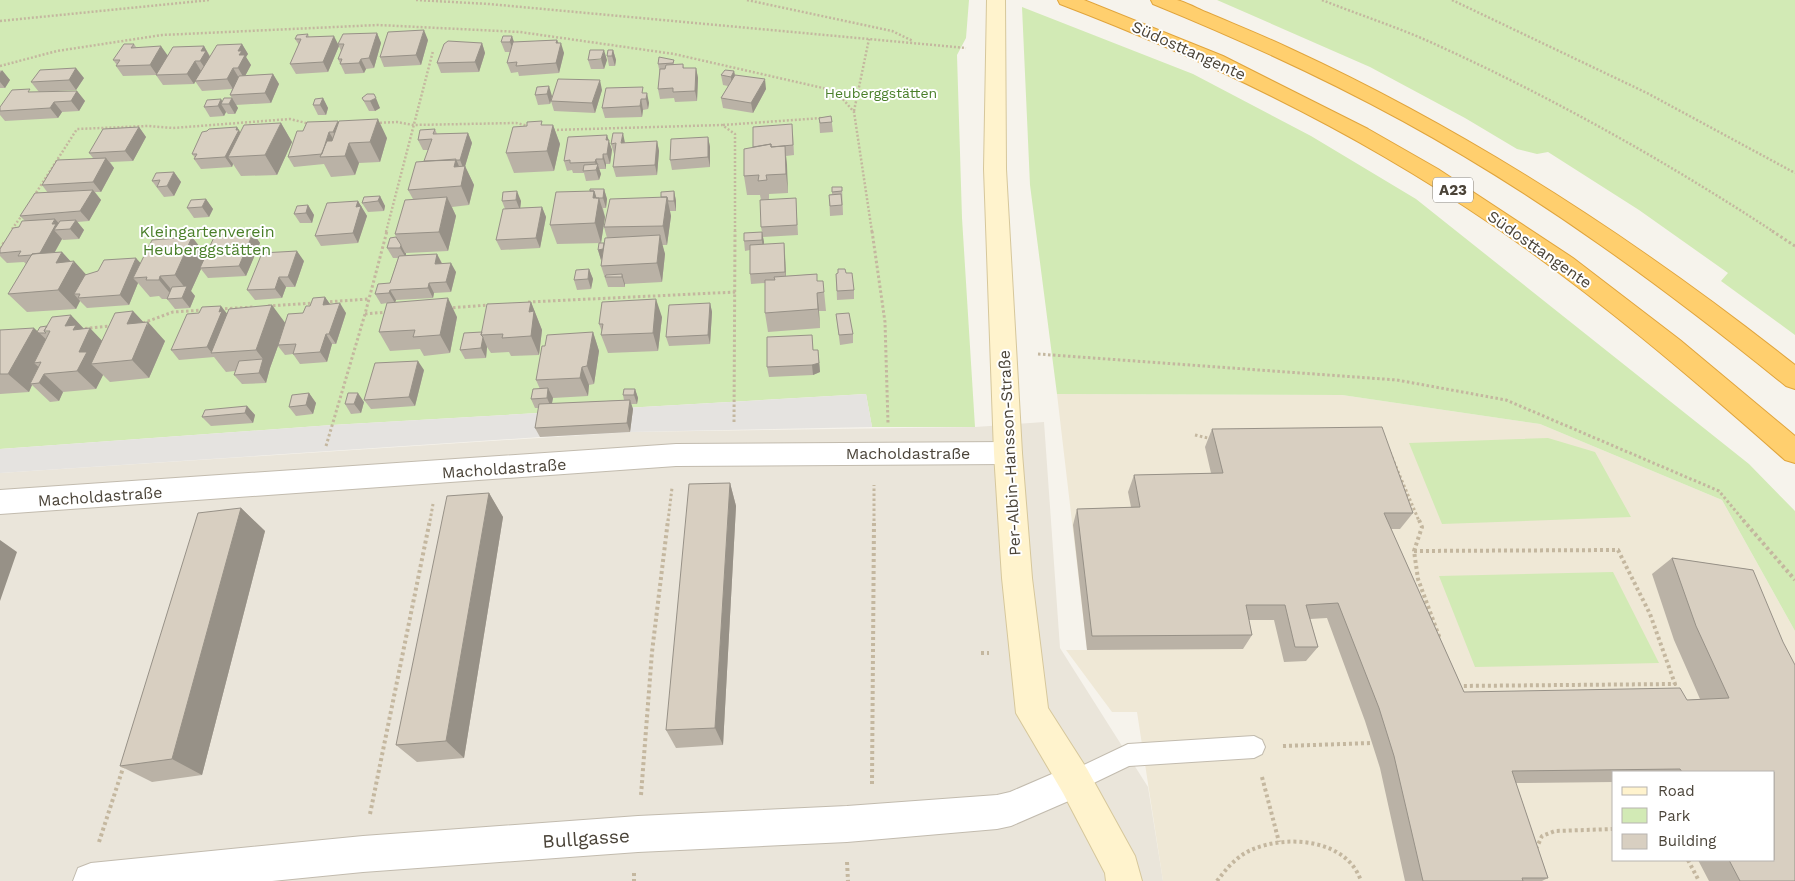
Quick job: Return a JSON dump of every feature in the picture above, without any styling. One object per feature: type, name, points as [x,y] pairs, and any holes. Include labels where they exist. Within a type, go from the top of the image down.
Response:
[{"type":"highway","name":"Südosttangente","points":[[1067,0],[1166,38],[1300,101],[1377,144],[1460,194],[1548,253],[1628,312],[1717,384],[1795,452]]},
{"type":"highway","name":"Südosttangente","points":[[1160,0],[1276,48],[1344,81],[1416,119],[1499,167],[1588,225],[1675,286],[1795,379]]},
{"type":"street","name":"Per-Albin-Hansson-Straße","points":[[996,0],[994,40],[995,169],[1008,453],[1018,587],[1032,713],[1075,781],[1122,869],[1124,881]]},
{"type":"street","name":"Macholdastraße","points":[[0,502],[439,473],[676,455],[732,453],[1008,453]]},
{"type":"street","name":"Bullgasse","points":[[91,881],[363,854],[638,834],[872,822],[1011,809],[1075,781]]},
{"type":"lane","points":[[1075,781],[1128,755],[1254,747]]},
{"type":"path","points":[[0,21],[210,0]]},
{"type":"path","points":[[416,0],[489,4],[972,48]]},
{"type":"path","points":[[747,0],[892,31],[916,43]]},
{"type":"path","points":[[1322,0],[1427,41],[1571,111],[1725,199],[1795,246]]},
{"type":"path","points":[[1452,0],[1647,93],[1795,173]]},
{"type":"path","points":[[0,66],[57,51],[162,35],[378,25],[520,32],[674,54],[836,91],[854,112]]},
{"type":"path","points":[[869,38],[854,112],[885,322],[872,822]]},
{"type":"path","points":[[317,480],[365,314],[433,51]]},
{"type":"path","points":[[551,129],[560,131],[722,125],[825,118]]},
{"type":"path","points":[[31,201],[77,129],[148,126],[173,128],[290,119],[317,124]]},
{"type":"path","points":[[368,123],[397,122],[413,125],[516,123],[533,126]]},
{"type":"path","points":[[722,125],[735,134],[736,292],[732,453]]},
{"type":"path","points":[[10,233],[26,209]]},
{"type":"path","points":[[0,249],[5,241]]},
{"type":"path","points":[[523,303],[736,292]]},
{"type":"path","points":[[134,324],[144,323],[173,312],[369,299]]},
{"type":"path","points":[[444,308],[494,305]]},
{"type":"path","points":[[365,314],[395,312]]},
{"type":"path","points":[[77,329],[115,326]]},
{"type":"path","points":[[1030,354],[1397,380],[1506,400],[1719,491],[1795,580]]},
{"type":"path","points":[[1195,435],[1222,439]]},
{"type":"path","points":[[1384,445],[1391,450],[1422,527],[1414,551],[1418,579],[1441,642]]},
{"type":"path","points":[[638,834],[652,652],[676,455]]},
{"type":"path","points":[[363,854],[439,473]]},
{"type":"path","points":[[1414,551],[1618,550],[1650,614],[1675,684],[1457,686],[1454,677]]},
{"type":"path","points":[[1279,842],[1254,747],[1372,743]]},
{"type":"path","points":[[99,843],[126,758]]},
{"type":"path","points":[[1534,854],[1542,836],[1555,831],[1612,829]]},
{"type":"path","points":[[1217,881],[1227,866],[1252,850],[1279,842],[1312,844],[1342,853],[1357,869],[1361,881]]},
{"type":"path","points":[[1689,861],[1699,881]]},
{"type":"shaded area","points":[[866,394],[872,427],[630,432],[0,473],[0,449],[332,425]]},
{"type":"shaded area","points":[[1057,394],[1342,395],[1540,424],[1722,500],[1795,631],[1795,881],[1163,881],[1137,712],[1112,712],[1066,650],[1087,650]]},
{"type":"shaded area","points":[[1044,422],[1060,648],[1148,787],[1163,881],[0,881],[0,473],[630,432],[975,427]]},
{"type":"green space","name":"Kleingartenverein Heuberggstätten","points":[[0,0],[969,0],[966,38],[957,55],[962,218],[975,427],[872,427],[866,394],[332,425],[0,449]]},
{"type":"green space","points":[[1217,0],[1795,0],[1795,335],[1721,281],[1728,273],[1639,210],[1548,152],[1537,154],[1517,149],[1465,118],[1370,67]]},
{"type":"green space","points":[[1022,7],[1193,74],[1311,136],[1416,199],[1749,464],[1795,511],[1795,631],[1722,500],[1540,424],[1342,395],[1057,394],[1030,185]]},
{"type":"green space","points":[[1548,438],[1595,452],[1631,517],[1442,524],[1409,443]]},
{"type":"green space","points":[[1613,572],[1659,663],[1475,667],[1439,576]]},
{"type":"building","points":[[424,30],[416,55],[380,57],[388,32]]},
{"type":"building","points":[[377,33],[369,58],[361,59],[359,63],[340,64],[342,59],[338,59],[344,44],[338,44],[343,34]]},
{"type":"building","points":[[308,34],[306,37],[334,36],[323,62],[290,64],[301,39],[295,39],[297,35]]},
{"type":"building","points":[[503,36],[512,36],[510,42],[501,42]]},
{"type":"building","points":[[557,40],[556,43],[561,43],[556,63],[516,66],[517,62],[507,63],[513,42]]},
{"type":"building","points":[[448,41],[482,43],[475,62],[437,63],[444,44]]},
{"type":"building","points":[[124,44],[134,44],[131,48],[161,46],[150,65],[116,66],[120,60],[113,60]]},
{"type":"building","points":[[242,44],[238,51],[242,51],[239,55],[245,55],[238,68],[233,68],[227,79],[195,81],[217,45]]},
{"type":"building","points":[[204,46],[201,51],[206,51],[200,61],[195,61],[187,74],[156,75],[173,47]]},
{"type":"building","points":[[590,50],[604,50],[601,59],[588,60]]},
{"type":"building","points":[[608,50],[613,50],[612,56],[607,56]]},
{"type":"building","points":[[659,57],[674,60],[673,63],[658,64]]},
{"type":"building","points":[[683,64],[683,68],[696,68],[695,91],[673,92],[673,88],[658,89],[660,69],[665,69],[666,65]]},
{"type":"building","points":[[76,68],[69,80],[31,82],[40,70]]},
{"type":"building","points":[[725,70],[734,71],[731,77],[721,75]]},
{"type":"building","points":[[273,74],[265,93],[230,95],[239,76]]},
{"type":"building","points":[[735,75],[765,79],[751,103],[721,98]]},
{"type":"building","points":[[558,79],[600,80],[592,103],[551,101]]},
{"type":"building","points":[[549,86],[547,94],[535,95],[537,87]]},
{"type":"building","points":[[643,87],[642,93],[647,93],[646,99],[641,99],[640,106],[602,108],[606,88]]},
{"type":"building","points":[[30,89],[28,92],[77,91],[71,101],[54,102],[50,108],[0,111],[0,107],[12,90]]},
{"type":"building","points":[[367,94],[374,94],[376,98],[364,101],[362,98]]},
{"type":"building","points":[[224,98],[232,98],[229,104],[221,104]]},
{"type":"building","points":[[323,98],[320,105],[313,105],[315,99]]},
{"type":"building","points":[[221,99],[218,106],[204,107],[207,100]]},
{"type":"building","points":[[831,116],[832,122],[820,123],[819,118]]},
{"type":"building","points":[[378,119],[370,142],[349,143],[345,156],[320,157],[327,141],[332,141],[339,121]]},
{"type":"building","points":[[338,121],[333,132],[329,132],[322,154],[288,157],[297,131],[303,131],[307,122]]},
{"type":"building","points":[[542,121],[541,125],[553,125],[547,151],[506,153],[513,127],[527,126],[527,122]]},
{"type":"building","points":[[281,123],[265,155],[228,157],[244,125]]},
{"type":"building","points":[[792,124],[793,145],[771,147],[771,144],[753,147],[753,127]]},
{"type":"building","points":[[139,127],[125,151],[89,153],[103,129]]},
{"type":"building","points":[[237,127],[236,130],[239,130],[225,157],[194,159],[197,154],[192,154],[202,132],[209,129]]},
{"type":"building","points":[[435,129],[433,134],[468,133],[460,160],[424,161],[432,139],[418,140],[420,130]]},
{"type":"building","points":[[613,133],[623,133],[621,143],[657,141],[655,165],[613,167],[616,143],[611,144]]},
{"type":"building","points":[[607,135],[606,140],[609,140],[607,154],[603,154],[603,159],[596,159],[595,162],[570,163],[570,160],[564,161],[568,137]]},
{"type":"building","points":[[708,137],[708,157],[670,160],[671,139]]},
{"type":"building","points":[[771,144],[771,147],[785,146],[786,174],[766,175],[767,180],[758,181],[759,175],[744,176],[744,149]]},
{"type":"building","points":[[106,158],[93,182],[42,185],[57,160]]},
{"type":"building","points":[[456,159],[454,167],[465,166],[461,186],[408,190],[416,162]]},
{"type":"building","points":[[598,164],[596,170],[583,171],[584,165]]},
{"type":"building","points":[[174,172],[167,186],[157,187],[160,180],[152,181],[156,173]]},
{"type":"building","points":[[832,187],[842,187],[842,191],[832,192]]},
{"type":"building","points":[[590,189],[604,189],[603,198],[596,198],[594,191],[590,191]]},
{"type":"building","points":[[93,190],[80,211],[20,216],[35,193]]},
{"type":"building","points":[[517,191],[516,200],[502,201],[503,192]]},
{"type":"building","points":[[594,191],[593,198],[599,198],[595,223],[550,225],[556,192]]},
{"type":"building","points":[[674,191],[674,201],[668,201],[667,197],[661,197],[661,192]]},
{"type":"building","points":[[841,194],[842,205],[830,206],[829,195]]},
{"type":"building","points":[[380,196],[378,201],[362,203],[364,197]]},
{"type":"building","points":[[447,197],[439,232],[395,234],[405,200]]},
{"type":"building","points":[[667,197],[663,226],[604,227],[610,199]]},
{"type":"building","points":[[796,198],[797,225],[761,227],[760,200]]},
{"type":"building","points":[[206,199],[202,207],[187,208],[191,200]]},
{"type":"building","points":[[358,201],[356,207],[361,206],[353,233],[315,236],[327,203]]},
{"type":"building","points":[[308,205],[306,213],[294,214],[297,206]]},
{"type":"building","points":[[542,207],[536,238],[496,240],[503,209]]},
{"type":"building","points":[[55,219],[52,224],[56,224],[40,253],[18,256],[21,251],[0,253],[0,249],[13,228],[19,227],[22,221]]},
{"type":"building","points":[[76,220],[70,229],[54,230],[60,221]]},
{"type":"building","points":[[762,232],[762,240],[744,241],[744,233]]},
{"type":"building","points":[[253,233],[239,266],[200,268],[215,235]]},
{"type":"building","points":[[660,235],[657,263],[601,266],[605,238]]},
{"type":"building","points":[[192,237],[175,275],[160,276],[159,280],[146,280],[147,277],[133,278],[152,240]]},
{"type":"building","points":[[396,237],[401,245],[400,248],[387,248],[390,238]]},
{"type":"building","points":[[599,243],[604,243],[603,249],[598,250]]},
{"type":"building","points":[[784,243],[785,272],[750,274],[750,245]]},
{"type":"building","points":[[297,251],[288,277],[279,277],[275,289],[247,290],[262,253]]},
{"type":"building","points":[[62,252],[56,263],[74,261],[58,290],[8,294],[32,254]]},
{"type":"building","points":[[437,254],[435,264],[451,263],[446,282],[429,283],[428,288],[390,290],[389,293],[375,294],[378,284],[390,283],[399,256]]},
{"type":"building","points":[[136,258],[120,295],[78,298],[80,294],[74,294],[85,275],[98,271],[104,260]]},
{"type":"building","points":[[589,269],[588,279],[574,280],[576,270]]},
{"type":"building","points":[[838,269],[845,269],[846,273],[852,273],[854,290],[837,291],[836,274]]},
{"type":"building","points":[[622,274],[622,277],[605,277],[606,275]]},
{"type":"building","points":[[817,274],[817,281],[823,281],[824,292],[817,293],[818,309],[765,313],[765,280],[775,280],[774,277]]},
{"type":"building","points":[[187,286],[182,298],[167,299],[172,287]]},
{"type":"building","points":[[325,297],[323,305],[340,303],[329,334],[326,334],[320,352],[293,354],[296,344],[278,345],[288,314],[303,313],[306,306],[310,306],[313,298]]},
{"type":"building","points":[[448,298],[440,335],[413,337],[415,330],[379,332],[387,303]]},
{"type":"building","points":[[656,299],[653,333],[601,335],[603,324],[599,324],[602,302]]},
{"type":"building","points":[[531,302],[529,312],[534,311],[531,336],[502,338],[503,334],[481,335],[487,304]]},
{"type":"building","points":[[710,303],[708,335],[666,337],[669,305]]},
{"type":"building","points":[[272,305],[256,350],[211,353],[229,309]]},
{"type":"building","points":[[221,306],[219,312],[222,311],[207,347],[171,350],[187,314],[199,313],[202,307]]},
{"type":"building","points":[[133,311],[127,324],[148,322],[132,360],[91,364],[115,313]]},
{"type":"building","points":[[849,313],[853,334],[839,335],[836,314]]},
{"type":"building","points":[[71,315],[65,326],[76,325],[73,330],[90,328],[79,352],[87,352],[77,371],[44,374],[39,383],[30,384],[41,362],[34,363],[50,331],[44,331],[52,317]]},
{"type":"building","points":[[47,326],[44,331],[46,333],[37,332],[40,327]]},
{"type":"building","points":[[34,328],[8,374],[0,374],[0,330]]},
{"type":"building","points":[[482,332],[481,348],[460,350],[464,333]]},
{"type":"building","points":[[593,332],[587,366],[582,367],[580,378],[536,380],[542,346],[545,346],[547,335]]},
{"type":"building","points":[[812,335],[813,350],[818,350],[819,363],[767,367],[767,337]]},
{"type":"building","points":[[263,359],[259,373],[234,375],[239,361]]},
{"type":"building","points":[[418,361],[409,397],[364,400],[375,363]]},
{"type":"building","points":[[548,388],[547,398],[531,399],[533,389]]},
{"type":"building","points":[[624,389],[635,389],[634,395],[623,395]]},
{"type":"building","points":[[309,393],[306,405],[289,407],[292,395]]},
{"type":"building","points":[[348,393],[358,393],[354,404],[345,404]]},
{"type":"building","points":[[630,400],[627,423],[535,428],[539,404]]},
{"type":"building","points":[[247,406],[245,413],[202,417],[205,410]]},
{"type":"building","points":[[1382,427],[1413,513],[1384,513],[1464,692],[1680,688],[1687,700],[1729,698],[1696,626],[1672,558],[1753,570],[1783,642],[1795,665],[1795,881],[1740,881],[1730,861],[1775,861],[1775,771],[1681,771],[1680,769],[1512,771],[1548,878],[1522,878],[1523,881],[1423,881],[1394,756],[1379,708],[1338,603],[1306,605],[1318,647],[1295,647],[1285,605],[1246,605],[1252,635],[1092,636],[1077,509],[1140,507],[1134,475],[1223,473],[1212,429]]},
{"type":"building","points":[[730,483],[715,728],[666,730],[689,484]]},
{"type":"building","points":[[489,493],[446,741],[396,745],[447,496]]},
{"type":"building","points":[[241,508],[172,759],[120,766],[198,513]]},
{"type":"park label","name":"Heuberggstätten","points":[[881,93]]}]
